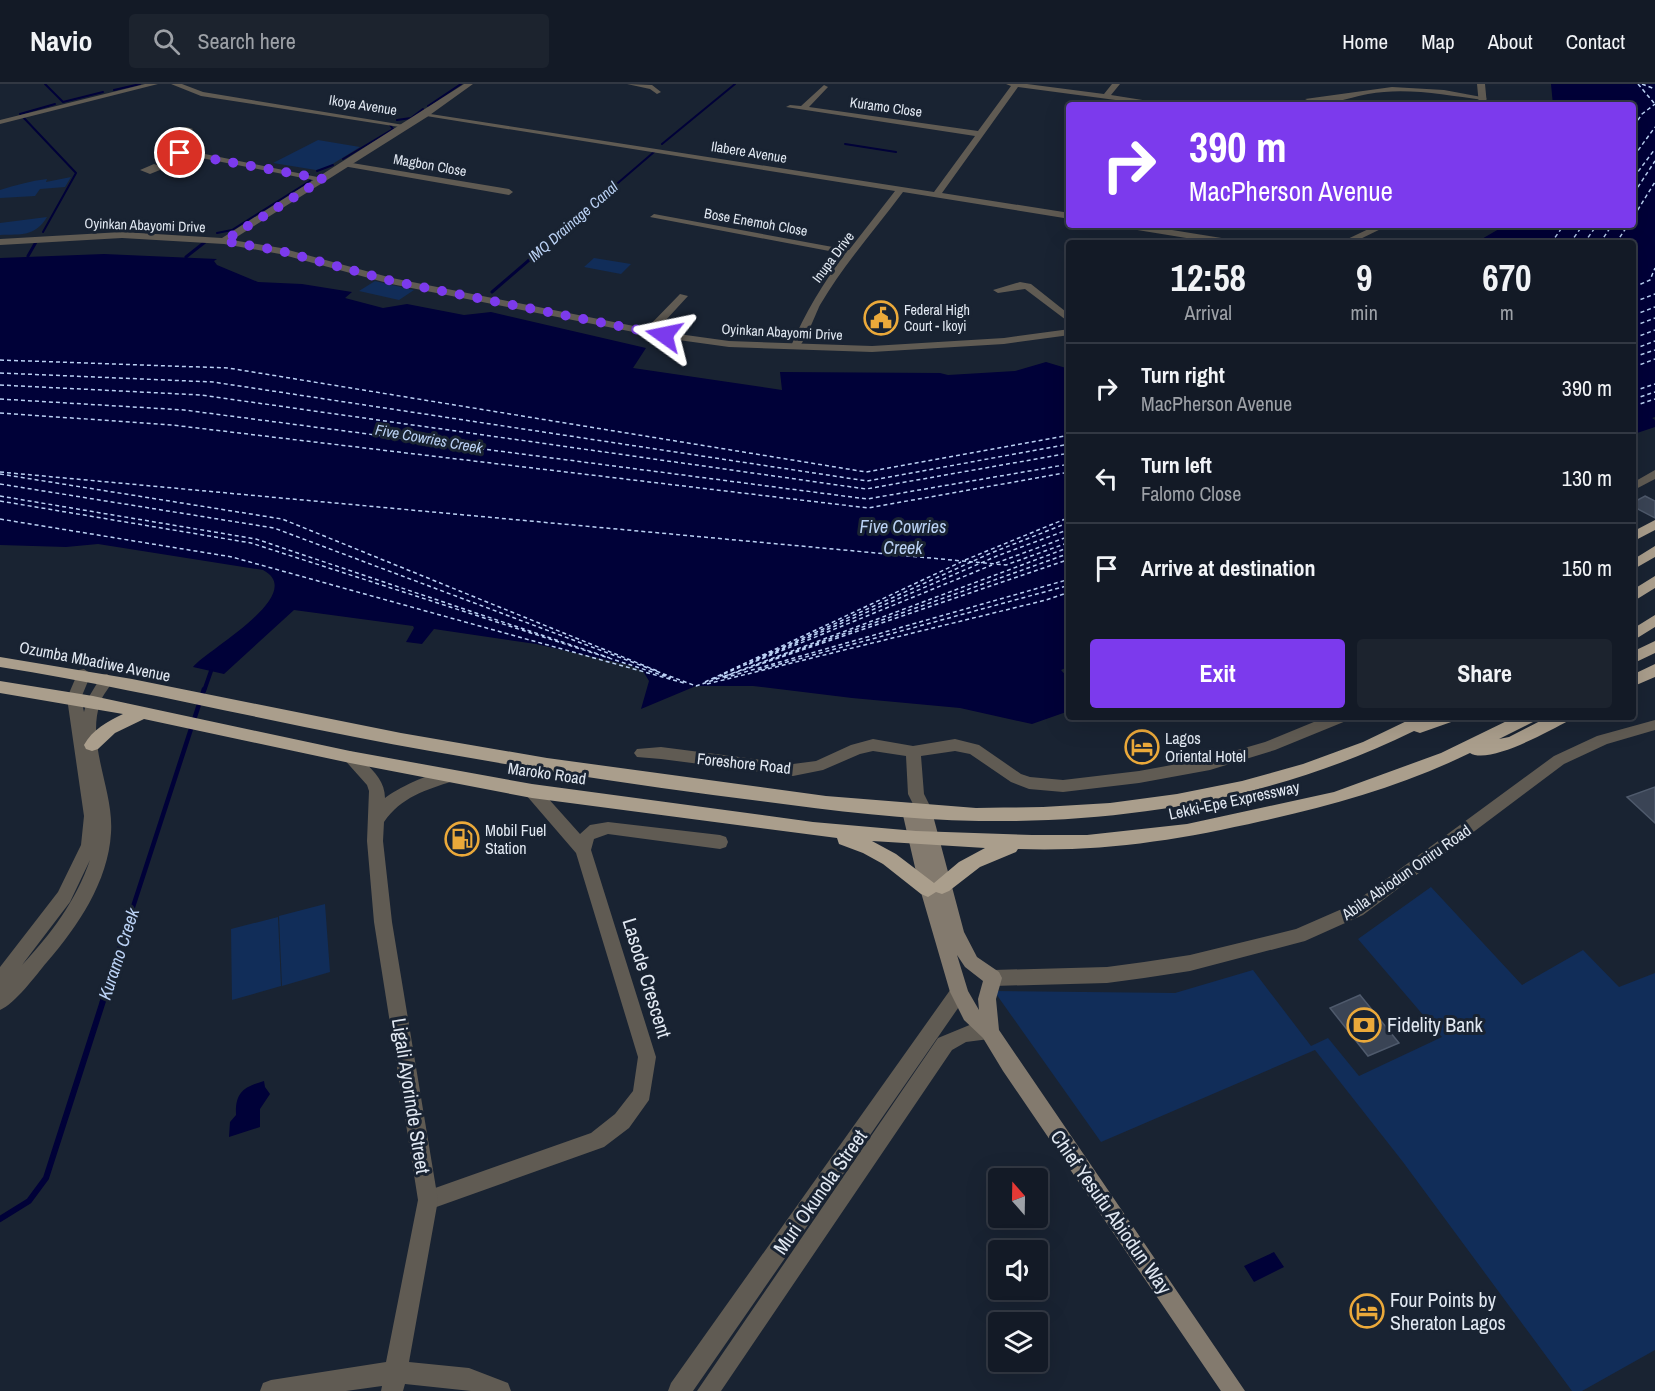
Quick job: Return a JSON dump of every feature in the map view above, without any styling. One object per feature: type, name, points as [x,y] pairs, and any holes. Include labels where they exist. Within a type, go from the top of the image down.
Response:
[{"type":"highway","points":[[1636,536],[1655,524]]},
{"type":"highway","points":[[1636,564],[1655,550]]},
{"type":"highway","points":[[1636,595],[1655,581]]},
{"type":"highway","points":[[1636,634],[1655,620]]},
{"type":"highway","points":[[1636,657],[1655,646]]},
{"type":"highway","name":"Ozumba Mbadiwe Avenue","points":[[0,662],[84,674],[182,697]]},
{"type":"highway","points":[[1636,680],[1655,670]]},
{"type":"highway","points":[[0,687],[75,698],[153,715]]},
{"type":"highway","name":"Maroko Road","points":[[182,697],[549,765],[917,812]]},
{"type":"highway","points":[[92,746],[100,735],[112,726],[153,715]]},
{"type":"highway","name":"Maroko Road","points":[[153,715],[350,758],[532,791],[813,829],[924,839]]},
{"type":"highway","name":"Lekki-Epe Expressway","points":[[917,812],[1029,814],[1127,808],[1194,797],[1270,779],[1324,763],[1371,746],[1423,720]]},
{"type":"highway","points":[[1371,746],[1440,720]]},
{"type":"highway","points":[[1447,757],[1505,720]]},
{"type":"highway","name":"Lekki-Epe Expressway","points":[[924,839],[1087,842],[1187,831],[1336,798],[1447,757],[1523,720]]},
{"type":"highway","points":[[1447,757],[1513,742],[1556,720]]},
{"type":"highway","points":[[813,829],[875,849],[935,887],[979,857],[1000,849],[1032,842]]},
{"type":"main road","name":"Chief Yesufu Abiodun Way","points":[[917,812],[959,992],[970,1014],[990,1032],[1017,1075],[1234,1391]]},
{"type":"main road","name":"Chief Yesufu Abiodun Way","points":[[935,887],[961,946],[974,964],[993,978],[987,999],[990,1032]]},
{"type":"street","points":[[0,122],[154,84]]},
{"type":"street","name":"Ikoya Avenue","points":[[175,84],[201,94],[406,126]]},
{"type":"street","points":[[224,241],[424,115],[469,84]]},
{"type":"street","points":[[631,84],[652,87],[657,92]]},
{"type":"street","points":[[1010,84],[1146,102]]},
{"type":"street","points":[[1107,97],[1114,84]]},
{"type":"street","points":[[1309,99],[1328,100],[1357,93],[1390,89],[1483,101],[1480,84]]},
{"type":"street","points":[[936,195],[1016,85]]},
{"type":"street","points":[[804,109],[824,87]]},
{"type":"street","name":"Kuramo Close","points":[[790,107],[979,134]]},
{"type":"street","name":"Ilabere Avenue","points":[[424,115],[1066,215]]},
{"type":"street","points":[[189,129],[164,148],[176,154],[323,179]]},
{"type":"street","points":[[154,166],[163,161]]},
{"type":"street","name":"Magbon Close","points":[[346,164],[509,192]]},
{"type":"street","name":"Inupa Drive","points":[[796,346],[820,297],[902,189]]},
{"type":"street","name":"Bose Enemoh Close","points":[[654,217],[853,253]]},
{"type":"street","points":[[1143,228],[1216,240]]},
{"type":"street","points":[[1351,240],[1377,228]]},
{"type":"street","name":"Oyinkan Abayomi Drive","points":[[0,242],[122,235],[224,241],[281,251],[392,281],[729,344],[862,349],[1004,341],[1066,333]]},
{"type":"street","points":[[998,290],[1020,285],[1028,286],[1066,317]]},
{"type":"street","points":[[650,331],[683,296]]},
{"type":"street","points":[[1636,486],[1655,474]]},
{"type":"street","points":[[0,981],[64,897],[88,845],[92,816],[75,698],[84,674]]},
{"type":"street","points":[[0,1002],[34,965],[72,916],[91,883],[100,855],[103,814],[92,746],[90,713],[93,702],[107,679]]},
{"type":"street","name":"Foreshore Road","points":[[642,753],[661,753],[793,770],[818,766],[856,748],[873,745],[913,752],[947,744],[974,749],[1016,778],[1029,783],[1063,786],[1099,783],[1179,770],[1239,756],[1334,720]]},
{"type":"street","name":"Abila Abiodun Oniru Road","points":[[993,978],[1107,975],[1144,970],[1190,963],[1299,936],[1357,910],[1415,869],[1558,760],[1602,740],[1655,725]]},
{"type":"street","points":[[913,752],[917,812]]},
{"type":"street","name":"Ligali Ayorinde Street","points":[[350,758],[375,783],[377,791],[375,841],[383,922],[428,1200],[395,1381]]},
{"type":"street","points":[[377,819],[388,802],[396,797],[426,783],[448,777]]},
{"type":"street","name":"Lasode Crescent","points":[[428,1200],[597,1140],[622,1121],[642,1094],[647,1057],[583,850],[556,816],[532,791]]},
{"type":"street","points":[[583,850],[587,835],[608,828],[720,842]]},
{"type":"street","name":"Muri Okunola Street","points":[[679,1391],[959,992]]},
{"type":"street","name":"Muri Okunola Street","points":[[708,1391],[945,1044],[958,1035],[971,1031],[990,1032]]},
{"type":"street","points":[[271,1391],[395,1381],[469,1379],[500,1391]]},
{"type":"shaded area","points":[[318,140],[360,147],[326,168],[316,170],[273,163]]},
{"type":"shaded area","points":[[71,177],[65,187],[40,189],[35,196],[0,198],[0,190],[11,186]]},
{"type":"shaded area","points":[[47,217],[38,228],[27,233],[0,235],[0,223]]},
{"type":"shaded area","points":[[594,258],[631,264],[621,274],[584,267]]},
{"type":"shaded area","points":[[375,281],[414,290],[399,300],[359,291]]},
{"type":"shaded area","points":[[1431,887],[1522,985],[1583,950],[1619,987],[1655,973],[1655,1350],[1582,1391],[1572,1391],[1403,1162],[1315,1050],[1101,1142],[994,991],[1175,993],[1253,970],[1311,1046],[1328,1038],[1359,1076],[1442,1037],[1358,939]]},
{"type":"shaded area","points":[[325,904],[330,972],[282,986],[279,916]]},
{"type":"shaded area","points":[[278,917],[281,986],[232,1000],[231,929]]},
{"type":"water","points":[[1551,84],[1655,84],[1655,417],[1652,418],[1655,420],[1655,427],[1636,433],[1636,240],[1480,240],[1499,228],[1636,228],[1636,102],[1553,102]]},
{"type":"water","name":"Five Cowries Creek","points":[[104,254],[217,259],[214,261],[217,265],[258,282],[302,284],[352,292],[345,298],[383,308],[407,304],[464,315],[491,312],[646,348],[633,368],[782,390],[780,372],[940,373],[948,375],[1015,371],[1046,362],[1066,368],[1066,668],[1061,670],[1066,676],[1066,712],[1032,724],[960,708],[753,686],[696,686],[641,709],[649,681],[643,671],[629,665],[536,644],[434,629],[422,644],[406,642],[413,626],[294,610],[224,674],[193,667],[250,622],[264,607],[273,593],[274,580],[263,570],[98,544],[66,547],[0,545],[0,258]]},
{"type":"water","points":[[264,1081],[270,1094],[260,1109],[260,1127],[229,1137],[230,1122],[236,1115],[239,1096],[246,1088]]},
{"type":"water","points":[[1274,1252],[1284,1267],[1254,1282],[1244,1266]]},
{"type":"building","points":[[1645,496],[1655,501],[1655,518],[1636,508],[1636,501]]},
{"type":"building","points":[[1655,787],[1655,823],[1627,797]]},
{"type":"building","name":"Fidelity Bank","points":[[1360,995],[1399,1043],[1368,1056],[1330,1008]]},
{"type":"waterway","points":[[45,84],[63,102],[103,92]]},
{"type":"waterway","points":[[114,90],[140,84]]},
{"type":"waterway","points":[[428,106],[461,84]]},
{"type":"waterway","name":"IMQ Drainage Canal","points":[[662,144],[735,84]]},
{"type":"waterway","points":[[20,114],[55,104]]},
{"type":"waterway","points":[[397,120],[411,118],[423,109]]},
{"type":"waterway","points":[[23,117],[76,173],[43,232]]},
{"type":"waterway","points":[[343,159],[393,129],[390,125]]},
{"type":"waterway","points":[[845,144],[896,152]]},
{"type":"waterway","name":"IMQ Drainage Canal","points":[[548,243],[654,152]]},
{"type":"waterway","points":[[317,171],[333,165]]},
{"type":"waterway","points":[[217,233],[232,230],[310,181],[309,175]]},
{"type":"waterway","points":[[35,243],[38,239]]},
{"type":"waterway","points":[[28,256],[36,242]]},
{"type":"waterway","points":[[186,257],[205,242]]},
{"type":"waterway","name":"IMQ Drainage Canal","points":[[492,292],[550,242]]},
{"type":"waterway","name":"Kuramo Creek","points":[[204,691],[211,671]]},
{"type":"waterway","name":"Kuramo Creek","points":[[102,1002],[204,689]]},
{"type":"waterway","name":"Kuramo Creek","points":[[0,1219],[29,1201],[46,1178],[103,1001]]},
{"type":"ferry route","points":[[1638,84],[1654,103]]},
{"type":"ferry route","points":[[1642,84],[1655,89]]},
{"type":"ferry route","points":[[1636,123],[1642,114],[1655,104]]},
{"type":"ferry route","points":[[1636,153],[1655,127]]},
{"type":"ferry route","points":[[1636,174],[1655,149]]},
{"type":"ferry route","points":[[1636,190],[1655,161]]},
{"type":"ferry route","points":[[1636,213],[1655,182]]},
{"type":"ferry route","points":[[1553,240],[1562,228]]},
{"type":"ferry route","points":[[1572,240],[1581,228]]},
{"type":"ferry route","points":[[1586,240],[1595,228]]},
{"type":"ferry route","points":[[1602,240],[1610,228]]},
{"type":"ferry route","points":[[1618,240],[1626,228]]},
{"type":"ferry route","points":[[1636,286],[1650,280],[1655,268]]},
{"type":"ferry route","points":[[1636,301],[1655,294]]},
{"type":"ferry route","points":[[1636,314],[1655,307]]},
{"type":"ferry route","points":[[1636,325],[1655,318]]},
{"type":"ferry route","points":[[1636,337],[1655,330]]},
{"type":"ferry route","points":[[1636,348],[1655,341]]},
{"type":"ferry route","points":[[1636,356],[1655,350]]},
{"type":"ferry route","points":[[1636,366],[1655,359]]},
{"type":"ferry route","points":[[0,360],[228,368],[866,472],[1066,436]]},
{"type":"ferry route","points":[[0,373],[213,382],[867,481],[1066,445]]},
{"type":"ferry route","points":[[1636,390],[1655,384]]},
{"type":"ferry route","points":[[0,385],[201,395],[866,489],[1066,454]]},
{"type":"ferry route","points":[[1636,398],[1655,392]]},
{"type":"ferry route","points":[[0,399],[184,410],[867,499],[1066,465]]},
{"type":"ferry route","points":[[1636,405],[1655,399]]},
{"type":"ferry route","points":[[0,413],[172,425],[868,508],[1066,473]]},
{"type":"ferry route","points":[[0,472],[972,562]]},
{"type":"ferry route","points":[[0,474],[282,519],[660,672]]},
{"type":"ferry route","points":[[0,484],[274,528],[696,686],[1066,560]]},
{"type":"ferry route","points":[[0,496],[256,539],[610,658]]},
{"type":"ferry route","points":[[0,501],[251,543],[671,678]]},
{"type":"ferry route","points":[[0,519],[232,557],[684,683]]},
{"type":"ferry route","points":[[965,560],[1066,519]]},
{"type":"ferry route","points":[[972,562],[1066,524]]},
{"type":"ferry route","points":[[981,563],[1066,530]]},
{"type":"ferry route","points":[[996,563],[1066,537]]},
{"type":"ferry route","points":[[981,563],[1006,565],[1066,543]]},
{"type":"ferry route","points":[[725,676],[1066,548]]},
{"type":"ferry route","points":[[756,665],[1066,554]]},
{"type":"ferry route","points":[[705,682],[961,562]]},
{"type":"ferry route","points":[[757,659],[972,562]]},
{"type":"ferry route","points":[[972,562],[981,563]]},
{"type":"ferry route","points":[[724,674],[981,563]]},
{"type":"ferry route","points":[[749,664],[992,565]]},
{"type":"ferry route","points":[[724,678],[1066,580]]},
{"type":"ferry route","points":[[758,670],[1066,586]]},
{"type":"ferry route","points":[[707,684],[1066,593]]},
{"type":"ferry route","points":[[713,679],[723,675]]},
{"type":"place","name":"Federal High Court - Ikoyi","points":[[881,318]]},
{"type":"place","name":"Lagos Oriental Hotel","points":[[1142,747]]},
{"type":"place","name":"Mobil Fuel Station","points":[[462,839]]},
{"type":"place","name":"Fidelity Bank","points":[[1364,1025]]},
{"type":"place","name":"Four Points by Sheraton Lagos","points":[[1367,1311]]},
{"type":"route","points":[[180,153],[323,179],[224,241],[281,251],[392,281],[664,335]]}]
